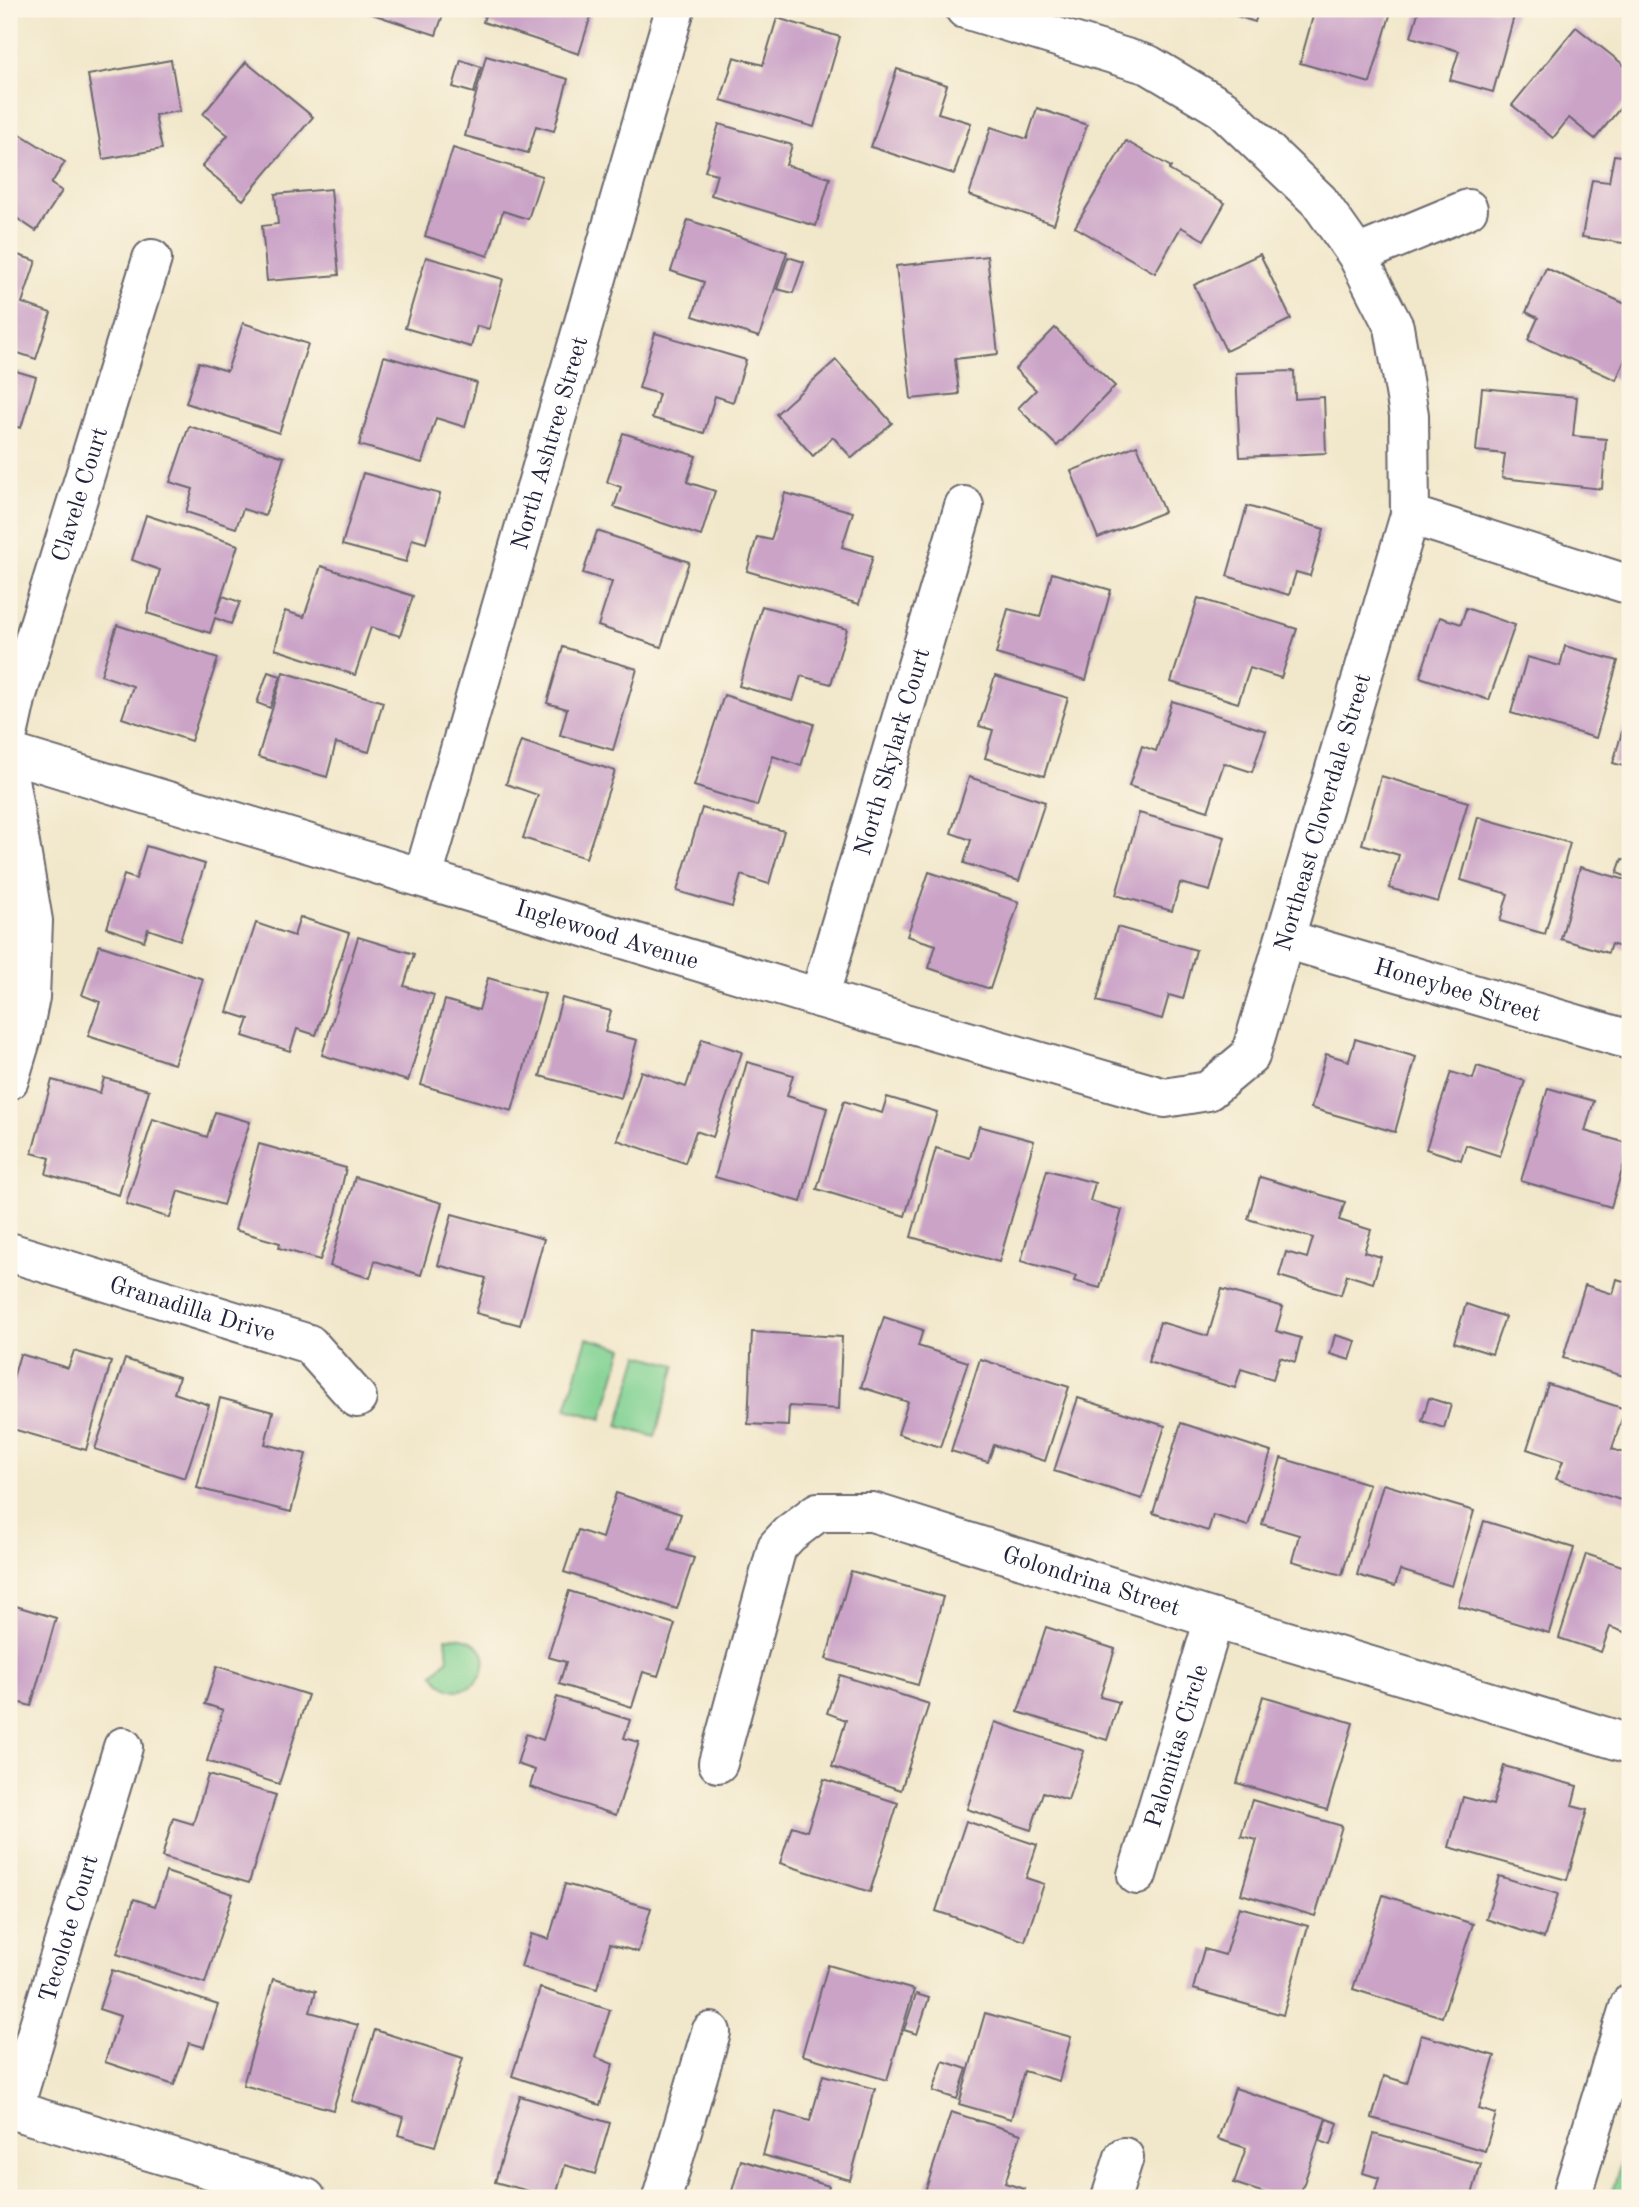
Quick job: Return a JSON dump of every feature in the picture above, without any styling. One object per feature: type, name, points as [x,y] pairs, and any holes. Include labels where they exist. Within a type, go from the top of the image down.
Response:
[{"type":"street","name":"North Ashtree Street","points":[[423,877],[675,9]]},
{"type":"street","name":"Northeast Cloverdale Street","points":[[965,9],[1149,65],[1223,109],[1319,201],[1357,255],[1394,327],[1409,415],[1410,515],[1250,1056],[1208,1091]]},
{"type":"street","points":[[1357,255],[1468,209]]},
{"type":"street","name":"Clavele Court","points":[[9,731],[17,695],[152,259]]},
{"type":"street","name":"North Skylark Court","points":[[819,998],[964,506]]},
{"type":"street","points":[[1410,515],[1630,585]]},
{"type":"street","name":"Inglewood Avenue","points":[[9,753],[819,998],[1165,1098],[1208,1091]]},
{"type":"street","points":[[9,779],[33,921],[30,997],[9,1080]]},
{"type":"street","name":"Honeybee Street","points":[[1284,939],[1630,1040]]},
{"type":"street","name":"Granadilla Drive","points":[[9,1252],[309,1343],[357,1398]]},
{"type":"street","name":"Golondrina Street","points":[[718,1763],[777,1547],[818,1512],[872,1512],[1214,1619],[1630,1744]]},
{"type":"street","name":"Palomitas Circle","points":[[1137,1875],[1214,1619]]},
{"type":"street","name":"Tecolote Court","points":[[11,2110],[123,1747]]},
{"type":"street","points":[[1571,2198],[1630,2004]]},
{"type":"street","points":[[662,2198],[711,2032]]},
{"type":"street","points":[[11,2110],[306,2198]]},
{"type":"street","points":[[1111,2198],[1124,2157]]},
{"type":"green space","points":[[587,1338],[623,1348],[602,1419],[566,1409]]},
{"type":"green space","points":[[639,1355],[676,1365],[655,1437],[618,1426]]},
{"type":"green space","points":[[446,1637],[466,1639],[479,1646],[484,1657],[484,1669],[479,1679],[470,1687],[458,1690],[445,1686],[433,1674],[448,1659]]},
{"type":"green space","points":[[1630,2133],[1630,2198],[1610,2198]]},
{"type":"building","points":[[357,9],[445,9],[436,35]]},
{"type":"building","points":[[487,9],[593,9],[579,54],[483,22]]},
{"type":"building","points":[[1215,9],[1259,9],[1255,22]]},
{"type":"building","points":[[1315,9],[1381,9],[1391,12],[1370,83],[1300,63]]},
{"type":"building","points":[[1419,9],[1516,9],[1493,92],[1450,80],[1459,51],[1411,37]]},
{"type":"building","points":[[777,18],[840,37],[814,127],[721,100],[734,57],[763,65]]},
{"type":"building","points":[[1576,27],[1630,70],[1630,96],[1595,139],[1569,118],[1553,138],[1512,105]]},
{"type":"building","points":[[486,56],[568,79],[554,131],[536,126],[528,153],[465,136]]},
{"type":"building","points":[[171,60],[180,111],[155,115],[162,149],[103,159],[88,75]]},
{"type":"building","points":[[461,60],[481,67],[474,93],[453,87]]},
{"type":"building","points":[[246,62],[313,117],[243,200],[202,166],[228,135],[203,114]]},
{"type":"building","points":[[897,69],[947,85],[938,113],[971,123],[954,174],[871,147]]},
{"type":"building","points":[[1037,108],[1087,125],[1054,224],[969,195],[991,127],[1027,139]]},
{"type":"building","points":[[719,124],[792,145],[786,165],[830,178],[816,226],[711,195],[717,174],[705,171]]},
{"type":"building","points":[[9,127],[65,162],[51,184],[62,191],[36,231],[9,213]]},
{"type":"building","points":[[1126,141],[1225,203],[1204,240],[1181,227],[1155,273],[1075,227]]},
{"type":"building","points":[[453,148],[542,176],[528,219],[503,211],[488,256],[425,236]]},
{"type":"building","points":[[1614,155],[1630,157],[1630,244],[1582,237],[1592,180],[1609,182]]},
{"type":"building","points":[[331,189],[339,275],[267,281],[262,226],[278,224],[275,194]]},
{"type":"building","points":[[688,220],[787,252],[759,337],[693,316],[704,282],[671,271]]},
{"type":"building","points":[[9,252],[36,261],[22,303],[51,313],[36,359],[9,350]]},
{"type":"building","points":[[1260,254],[1291,319],[1226,351],[1194,285]]},
{"type":"building","points":[[987,256],[998,354],[955,359],[959,394],[911,399],[896,266]]},
{"type":"building","points":[[426,257],[503,279],[489,329],[477,326],[471,347],[405,328]]},
{"type":"building","points":[[788,257],[804,262],[793,293],[777,289]]},
{"type":"building","points":[[1546,268],[1630,306],[1630,349],[1616,380],[1528,340],[1538,318],[1526,312]]},
{"type":"building","points":[[243,323],[308,344],[279,433],[186,403],[199,362],[227,371]]},
{"type":"building","points":[[1055,328],[1115,386],[1057,446],[1018,408],[1036,390],[1015,369]]},
{"type":"building","points":[[655,333],[746,360],[733,402],[715,396],[704,433],[652,418],[659,394],[639,388]]},
{"type":"building","points":[[384,356],[477,383],[465,427],[436,418],[422,463],[359,445]]},
{"type":"building","points":[[836,360],[892,423],[852,458],[833,437],[813,456],[776,414]]},
{"type":"building","points":[[9,369],[36,377],[21,428],[9,425]]},
{"type":"building","points":[[1294,371],[1295,399],[1324,397],[1326,453],[1240,457],[1236,373]]},
{"type":"building","points":[[1482,388],[1577,397],[1573,436],[1606,439],[1602,489],[1502,478],[1505,454],[1476,451]]},
{"type":"building","points":[[189,426],[284,457],[265,516],[243,509],[236,528],[186,512],[193,489],[170,482]]},
{"type":"building","points":[[623,433],[696,456],[687,482],[715,491],[701,536],[614,507],[621,487],[607,482]]},
{"type":"building","points":[[1137,445],[1164,512],[1098,538],[1071,471]]},
{"type":"building","points":[[363,473],[440,494],[426,543],[412,539],[406,562],[342,545]]},
{"type":"building","points":[[785,493],[853,512],[842,547],[873,556],[859,604],[747,571],[757,537],[771,540]]},
{"type":"building","points":[[1247,506],[1324,529],[1310,576],[1296,572],[1289,595],[1227,576]]},
{"type":"building","points":[[146,515],[238,545],[216,613],[223,596],[240,602],[231,624],[215,618],[210,633],[147,613],[160,570],[132,560]]},
{"type":"building","points":[[597,531],[689,562],[661,647],[598,626],[612,582],[583,573]]},
{"type":"building","points":[[321,566],[413,596],[400,636],[371,627],[355,675],[275,649],[285,611],[304,617]]},
{"type":"building","points":[[1052,573],[1111,590],[1086,680],[996,654],[1008,609],[1040,617]]},
{"type":"building","points":[[1198,598],[1297,629],[1281,678],[1250,668],[1238,703],[1171,682]]},
{"type":"building","points":[[762,606],[847,629],[831,684],[801,676],[793,701],[739,686]]},
{"type":"building","points":[[1466,608],[1515,625],[1489,700],[1420,677],[1440,617],[1461,624]]},
{"type":"building","points":[[117,625],[218,658],[191,741],[122,718],[133,686],[101,675]]},
{"type":"building","points":[[1565,646],[1618,661],[1596,738],[1511,713],[1527,657],[1560,666]]},
{"type":"building","points":[[563,647],[637,669],[613,750],[560,735],[567,709],[547,703]]},
{"type":"building","points":[[268,672],[281,676],[270,708],[257,703]]},
{"type":"building","points":[[283,672],[383,702],[369,752],[336,743],[327,777],[258,757]]},
{"type":"building","points":[[995,676],[1068,698],[1044,776],[985,758],[993,730],[979,726]]},
{"type":"building","points":[[724,695],[814,724],[801,766],[773,756],[757,806],[694,786]]},
{"type":"building","points":[[1172,701],[1266,731],[1252,772],[1224,763],[1208,811],[1129,786],[1142,746],[1156,751]]},
{"type":"building","points":[[1630,704],[1630,768],[1613,763]]},
{"type":"building","points":[[521,741],[615,771],[586,858],[523,838],[538,795],[506,784]]},
{"type":"building","points":[[1381,776],[1468,802],[1438,902],[1389,888],[1399,855],[1362,844]]},
{"type":"building","points":[[969,777],[1045,802],[1019,881],[964,863],[971,840],[951,833]]},
{"type":"building","points":[[702,808],[784,831],[769,884],[741,875],[732,907],[677,891]]},
{"type":"building","points":[[1139,813],[1225,837],[1210,891],[1180,883],[1172,911],[1116,895]]},
{"type":"building","points":[[1478,817],[1570,843],[1545,934],[1500,921],[1508,894],[1461,880]]},
{"type":"building","points":[[146,846],[205,864],[180,940],[148,929],[144,941],[107,928],[124,875],[136,879]]},
{"type":"building","points":[[1622,859],[1630,861],[1630,878],[1617,873]]},
{"type":"building","points":[[1580,867],[1630,881],[1630,950],[1611,944],[1608,953],[1561,939]]},
{"type":"building","points":[[929,872],[1019,902],[990,989],[929,968],[936,945],[907,936]]},
{"type":"building","points":[[300,917],[349,933],[316,1035],[297,1029],[290,1051],[243,1036],[249,1019],[227,1012],[256,923],[294,936]]},
{"type":"building","points":[[1117,927],[1196,950],[1183,999],[1169,995],[1162,1019],[1097,1001]]},
{"type":"building","points":[[358,937],[414,954],[404,986],[434,995],[408,1081],[322,1055]]},
{"type":"building","points":[[99,945],[203,979],[174,1064],[88,1036],[100,1002],[82,995]]},
{"type":"building","points":[[488,978],[545,994],[512,1111],[421,1085],[445,1000],[479,1010]]},
{"type":"building","points":[[562,998],[611,1011],[605,1032],[637,1040],[621,1098],[540,1076]]},
{"type":"building","points":[[702,1039],[742,1052],[713,1137],[696,1131],[685,1163],[617,1140],[641,1071],[686,1087]]},
{"type":"building","points":[[1355,1039],[1416,1057],[1395,1132],[1311,1108],[1326,1054],[1349,1061]]},
{"type":"building","points":[[747,1062],[793,1075],[787,1096],[827,1108],[801,1202],[715,1177]]},
{"type":"building","points":[[1477,1066],[1525,1081],[1500,1156],[1466,1145],[1461,1160],[1426,1149],[1451,1072],[1473,1079]]},
{"type":"building","points":[[104,1078],[149,1090],[119,1195],[46,1174],[50,1158],[32,1153],[52,1080],[100,1093]]},
{"type":"building","points":[[1548,1088],[1594,1101],[1585,1131],[1630,1144],[1611,1207],[1521,1181]]},
{"type":"building","points":[[887,1097],[937,1112],[905,1216],[817,1189],[844,1101],[882,1113]]},
{"type":"building","points":[[215,1112],[250,1122],[223,1205],[178,1191],[170,1218],[126,1204],[153,1119],[207,1137]]},
{"type":"building","points":[[979,1126],[1034,1141],[999,1262],[911,1237],[936,1148],[970,1158]]},
{"type":"building","points":[[259,1144],[346,1168],[336,1213],[320,1260],[279,1248],[280,1243],[235,1230]]},
{"type":"building","points":[[1047,1170],[1095,1183],[1090,1201],[1122,1210],[1100,1288],[1074,1281],[1076,1276],[1021,1261]]},
{"type":"building","points":[[355,1177],[442,1203],[421,1275],[375,1261],[370,1278],[330,1266]]},
{"type":"building","points":[[1260,1177],[1345,1202],[1339,1220],[1371,1230],[1364,1252],[1381,1257],[1373,1283],[1347,1275],[1341,1295],[1279,1276],[1286,1252],[1307,1258],[1313,1238],[1248,1219]]},
{"type":"building","points":[[452,1214],[544,1239],[520,1325],[476,1313],[486,1278],[438,1265]]},
{"type":"building","points":[[1617,1279],[1630,1283],[1630,1378],[1563,1358],[1585,1285],[1613,1294]]},
{"type":"building","points":[[1222,1289],[1283,1307],[1276,1331],[1301,1338],[1295,1362],[1280,1357],[1273,1379],[1241,1369],[1235,1388],[1148,1362],[1160,1322],[1208,1336]]},
{"type":"building","points":[[1466,1304],[1505,1317],[1492,1354],[1454,1342]]},
{"type":"building","points":[[884,1317],[923,1330],[918,1346],[968,1362],[940,1447],[898,1434],[908,1402],[861,1387]]},
{"type":"building","points":[[752,1332],[842,1337],[839,1409],[789,1406],[788,1426],[748,1424]]},
{"type":"building","points":[[1335,1335],[1356,1341],[1350,1360],[1330,1354]]},
{"type":"building","points":[[74,1351],[111,1362],[86,1450],[9,1428],[9,1392],[20,1354],[68,1368]]},
{"type":"building","points":[[125,1359],[179,1377],[174,1393],[209,1405],[185,1478],[95,1449]]},
{"type":"building","points":[[980,1359],[1069,1387],[1045,1461],[994,1445],[988,1462],[951,1451]]},
{"type":"building","points":[[1548,1384],[1625,1409],[1612,1449],[1630,1455],[1630,1503],[1556,1479],[1563,1461],[1527,1449]]},
{"type":"building","points":[[220,1398],[273,1412],[265,1444],[306,1454],[291,1512],[197,1488]]},
{"type":"building","points":[[1078,1398],[1165,1426],[1142,1499],[1054,1471]]},
{"type":"building","points":[[1429,1398],[1451,1405],[1444,1428],[1422,1421]]},
{"type":"building","points":[[1181,1423],[1271,1452],[1248,1526],[1213,1515],[1208,1531],[1153,1513]]},
{"type":"building","points":[[1281,1458],[1369,1484],[1342,1575],[1292,1561],[1299,1535],[1262,1524]]},
{"type":"building","points":[[1383,1484],[1474,1511],[1452,1586],[1400,1570],[1395,1586],[1357,1575]]},
{"type":"building","points":[[616,1493],[681,1514],[669,1550],[694,1558],[677,1609],[564,1572],[578,1530],[602,1538]]},
{"type":"building","points":[[1484,1521],[1574,1548],[1549,1633],[1458,1606]]},
{"type":"building","points":[[1630,1552],[1630,1634],[1610,1627],[1601,1652],[1559,1638],[1586,1554],[1625,1567]]},
{"type":"building","points":[[851,1571],[943,1597],[918,1685],[826,1659]]},
{"type":"building","points":[[569,1591],[675,1624],[658,1676],[643,1672],[632,1707],[559,1684],[566,1662],[548,1657]]},
{"type":"building","points":[[9,1604],[56,1618],[31,1706],[9,1700]]},
{"type":"building","points":[[1046,1627],[1115,1649],[1100,1697],[1119,1702],[1107,1740],[1018,1712]]},
{"type":"building","points":[[217,1666],[308,1695],[279,1784],[207,1761],[223,1710],[205,1704]]},
{"type":"building","points":[[840,1675],[929,1704],[901,1790],[832,1767],[846,1720],[827,1713]]},
{"type":"building","points":[[1263,1696],[1353,1723],[1327,1810],[1237,1783]]},
{"type":"building","points":[[557,1697],[630,1720],[624,1738],[639,1742],[616,1815],[530,1787],[535,1770],[517,1764],[526,1734],[543,1740]]},
{"type":"building","points":[[995,1722],[1084,1751],[1068,1800],[1043,1792],[1031,1830],[967,1809]]},
{"type":"building","points":[[1504,1766],[1577,1786],[1572,1806],[1587,1810],[1567,1880],[1449,1847],[1463,1797],[1493,1805]]},
{"type":"building","points":[[208,1775],[276,1795],[249,1883],[162,1857],[173,1818],[193,1824]]},
{"type":"building","points":[[824,1779],[898,1803],[870,1892],[780,1863],[792,1826],[807,1831]]},
{"type":"building","points":[[1252,1800],[1342,1826],[1315,1916],[1241,1894],[1257,1840],[1241,1836]]},
{"type":"building","points":[[966,1821],[1037,1845],[1026,1878],[1044,1884],[1025,1941],[936,1911]]},
{"type":"building","points":[[166,1872],[233,1894],[205,1983],[117,1954],[134,1899],[155,1906]]},
{"type":"building","points":[[1499,1876],[1558,1894],[1544,1938],[1486,1919]]},
{"type":"building","points":[[565,1884],[651,1908],[638,1952],[610,1944],[597,1989],[521,1967],[531,1934],[549,1939]]},
{"type":"building","points":[[1383,1895],[1473,1924],[1442,2017],[1353,1989]]},
{"type":"building","points":[[1239,1907],[1308,1926],[1283,2015],[1193,1989],[1204,1949],[1225,1955]]},
{"type":"building","points":[[828,1965],[914,1990],[887,2080],[802,2055]]},
{"type":"building","points":[[112,1970],[218,2005],[204,2047],[189,2043],[174,2085],[105,2062],[120,2016],[99,2009]]},
{"type":"building","points":[[273,1979],[316,1991],[310,2012],[358,2025],[333,2110],[243,2085]]},
{"type":"building","points":[[540,1988],[610,2010],[595,2057],[613,2064],[600,2105],[512,2076]]},
{"type":"building","points":[[916,1994],[929,1998],[917,2034],[904,2030]]},
{"type":"building","points":[[985,2013],[1071,2037],[1059,2081],[1024,2071],[1011,2119],[959,2104]]},
{"type":"building","points":[[375,2030],[463,2058],[435,2146],[398,2135],[403,2117],[352,2101]]},
{"type":"building","points":[[1421,2035],[1495,2056],[1479,2109],[1496,2114],[1485,2151],[1372,2118],[1384,2076],[1407,2083]]},
{"type":"building","points":[[943,2061],[967,2069],[957,2099],[933,2091]]},
{"type":"building","points":[[823,2075],[875,2089],[850,2180],[763,2155],[775,2111],[810,2121]]},
{"type":"building","points":[[1235,2088],[1326,2118],[1299,2198],[1280,2198],[1234,2183],[1246,2148],[1218,2139]]},
{"type":"building","points":[[520,2096],[610,2123],[595,2174],[565,2165],[555,2198],[495,2182]]},
{"type":"building","points":[[951,2112],[1021,2134],[1005,2183],[1024,2189],[1021,2198],[923,2198]]},
{"type":"building","points":[[1327,2119],[1338,2123],[1331,2145],[1320,2141]]},
{"type":"building","points":[[1374,2134],[1481,2164],[1471,2198],[1373,2198],[1379,2178],[1363,2173]]},
{"type":"building","points":[[741,2160],[829,2186],[825,2198],[730,2198]]}]
